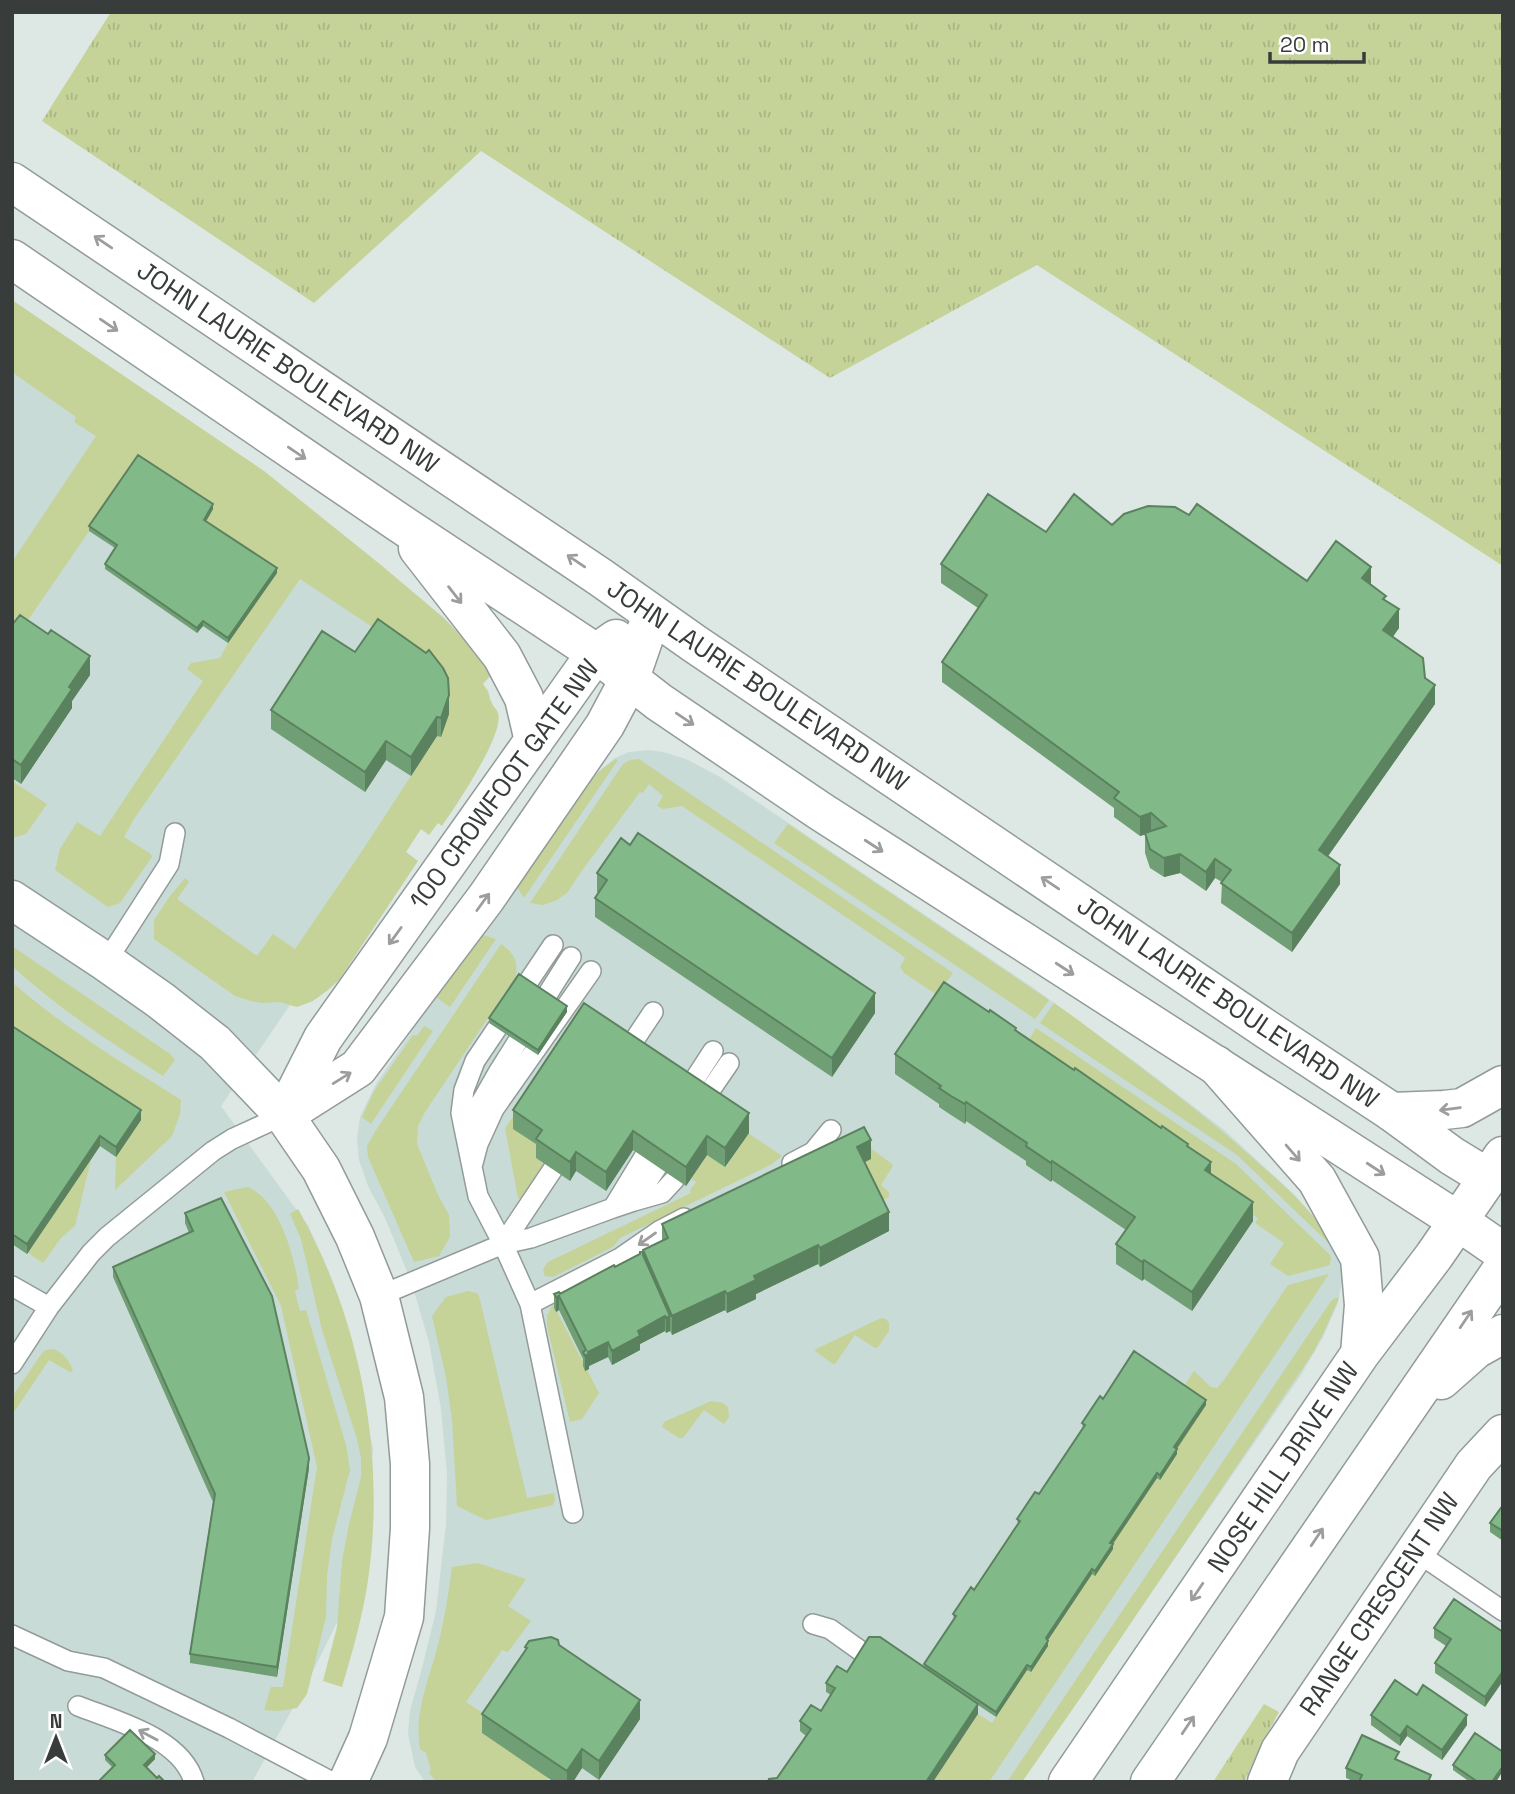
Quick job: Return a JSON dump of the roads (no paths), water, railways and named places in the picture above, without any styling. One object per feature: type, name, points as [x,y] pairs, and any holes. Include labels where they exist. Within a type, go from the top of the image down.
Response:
[{"type":"street","name":"JOHN LAURIE BOULEVARD NW","points":[[12,182],[1392,1112],[1452,1156],[1498,1174]]},
{"type":"street","points":[[12,259],[398,522],[596,653],[659,702],[820,811],[1503,1252]]},
{"type":"street","points":[[398,522],[502,656],[524,698],[534,741]]},
{"type":"street","name":"100 CROWFOOT GATE NW","points":[[284,1115],[323,1038],[596,653],[652,614]]},
{"type":"street","name":"100 CROWFOOT GATE NW","points":[[284,1115],[358,1068],[486,898],[605,725],[631,678],[652,614]]},
{"type":"street","points":[[12,900],[106,961],[215,1042],[284,1115],[321,1169],[355,1237],[379,1296],[404,1397],[410,1464],[410,1528],[404,1617],[368,1738],[348,1782]]},
{"type":"street","points":[[1216,1065],[1317,1180],[1360,1258],[1364,1305],[1360,1354]]},
{"type":"street","points":[[1392,1112],[1462,1108],[1503,1085]]},
{"type":"street","name":"NOSE HILL DRIVE NW","points":[[1068,1782],[1360,1354],[1458,1221],[1498,1174]]},
{"type":"street","points":[[1150,1782],[1503,1268]]},
{"type":"street","points":[[1400,1416],[1476,1349],[1503,1334]]},
{"type":"street","name":"RANGE CRESCENT NW","points":[[1268,1782],[1280,1751],[1415,1551],[1474,1465],[1503,1434]]},
{"type":"lane","points":[[106,961],[169,864],[176,833]]},
{"type":"lane","points":[[553,945],[475,1062],[464,1090],[461,1113],[478,1196],[530,1304],[573,1513]]},
{"type":"lane","points":[[467,1145],[475,1112],[571,957]]},
{"type":"lane","points":[[472,1167],[478,1144],[494,1109],[591,971]]},
{"type":"lane","points":[[627,1051],[653,1012]]},
{"type":"lane","points":[[695,1096],[721,1057]]},
{"type":"lane","points":[[12,1364],[49,1307],[91,1253],[136,1213],[213,1152],[232,1139],[284,1115]]},
{"type":"lane","points":[[777,1170],[813,1152],[831,1130]]},
{"type":"lane","points":[[612,1208],[650,1162],[634,1202]]},
{"type":"lane","points":[[503,1244],[553,1169]]},
{"type":"lane","points":[[379,1296],[503,1244],[531,1238],[662,1193],[675,1179]]},
{"type":"lane","points":[[530,1304],[620,1258],[659,1231],[706,1207]]},
{"type":"lane","points":[[12,1286],[49,1307]]},
{"type":"lane","points":[[1415,1551],[1503,1611]]},
{"type":"lane","points":[[813,1623],[830,1629],[865,1654]]},
{"type":"lane","points":[[12,1635],[68,1661],[104,1668],[229,1728],[332,1782]]},
{"type":"lane","points":[[78,1706],[134,1728],[164,1745],[182,1760],[192,1773],[194,1782]]}]
